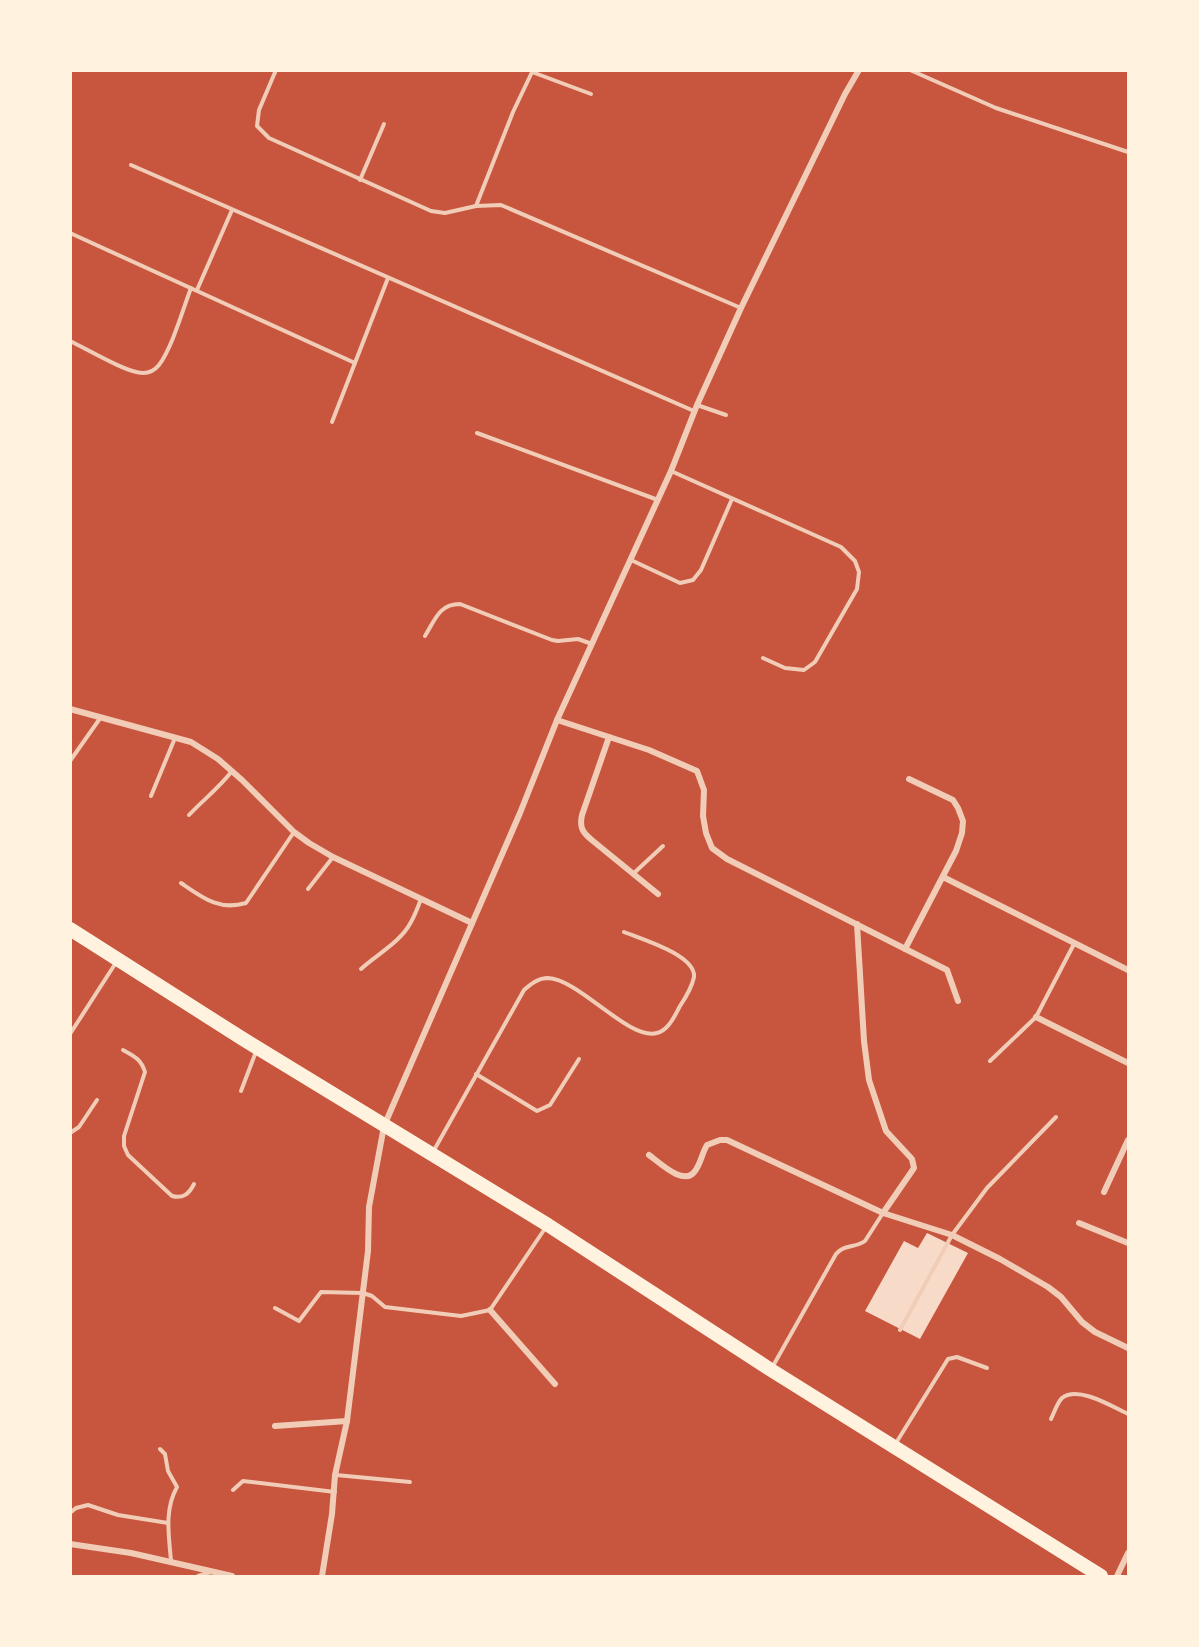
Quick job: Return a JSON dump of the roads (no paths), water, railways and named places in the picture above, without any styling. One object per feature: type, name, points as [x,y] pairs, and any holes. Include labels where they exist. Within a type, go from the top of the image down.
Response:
[{"type":"highway","points":[[70,929],[257,1048],[548,1225],[771,1370],[1101,1576]]},
{"type":"street","points":[[322,1576],[335,1475],[347,1421],[368,1251],[369,1207],[384,1126],[557,720],[671,471],[696,408],[741,308],[845,94],[859,70]]},
{"type":"street","points":[[70,709],[191,742],[232,771],[294,832],[333,857],[472,924]]},
{"type":"street","points":[[557,720],[650,750],[697,771],[704,790],[706,833],[712,848],[727,859],[947,970],[958,1001]]},
{"type":"street","points":[[609,737],[582,815],[581,828],[584,833],[658,894]]},
{"type":"street","points":[[905,949],[956,850],[962,833],[963,821],[953,800],[909,779]]},
{"type":"street","points":[[943,877],[1128,970]]},
{"type":"street","points":[[856,924],[869,1080],[886,1131],[914,1162],[911,1174],[884,1213]]},
{"type":"street","points":[[1036,1017],[1128,1063]]},
{"type":"street","points":[[649,1155],[673,1173],[679,1176],[690,1176],[695,1172],[707,1145],[727,1140],[884,1213],[951,1235],[1000,1259],[1048,1287],[1095,1332],[1128,1348]]},
{"type":"street","points":[[1104,1192],[1128,1140]]},
{"type":"street","points":[[1079,1223],[1128,1243]]},
{"type":"street","points":[[490,1310],[555,1384]]},
{"type":"street","points":[[275,1426],[347,1421]]},
{"type":"street","points":[[70,1544],[131,1553],[232,1576]]},
{"type":"street","points":[[1117,1576],[1128,1553]]},
{"type":"lane","points":[[276,70],[259,110],[257,126],[270,138],[431,212],[445,213],[476,206],[501,205],[741,308]]},
{"type":"lane","points":[[910,70],[996,108],[1128,152]]},
{"type":"lane","points":[[476,206],[513,112],[533,71],[591,94]]},
{"type":"lane","points":[[360,180],[384,124]]},
{"type":"lane","points":[[131,165],[388,278],[696,408],[726,415]]},
{"type":"lane","points":[[197,290],[232,210]]},
{"type":"lane","points":[[70,233],[355,363]]},
{"type":"lane","points":[[332,422],[388,278]]},
{"type":"lane","points":[[70,341],[132,371],[144,373],[152,371],[159,365],[166,352],[191,288]]},
{"type":"lane","points":[[477,433],[658,500]]},
{"type":"lane","points":[[671,471],[841,547],[855,561],[859,572],[857,589],[815,662],[804,670],[785,668],[763,658]]},
{"type":"lane","points":[[631,560],[680,583],[693,580],[701,570],[732,498]]},
{"type":"lane","points":[[425,636],[443,608],[450,604],[460,604],[558,641],[578,639],[592,644]]},
{"type":"lane","points":[[70,760],[101,716]]},
{"type":"lane","points":[[151,796],[175,738]]},
{"type":"lane","points":[[189,815],[208,794],[221,785],[232,771]]},
{"type":"lane","points":[[181,883],[202,897],[219,904],[232,907],[246,903],[294,832]]},
{"type":"lane","points":[[633,874],[663,846]]},
{"type":"lane","points":[[308,889],[333,857]]},
{"type":"lane","points":[[361,969],[406,931],[421,899]]},
{"type":"lane","points":[[431,1155],[524,990],[534,981],[549,978],[564,983],[639,1032],[657,1034],[668,1027],[688,994],[694,975],[690,963],[674,953],[624,932]]},
{"type":"lane","points":[[990,1061],[1036,1017],[1075,943]]},
{"type":"lane","points":[[70,1034],[118,959]]},
{"type":"lane","points":[[241,1091],[257,1048]]},
{"type":"lane","points":[[123,1050],[136,1057],[142,1063],[145,1072],[124,1136],[124,1146],[128,1155],[172,1196],[178,1198],[184,1196],[194,1184]]},
{"type":"lane","points":[[476,1074],[537,1111],[550,1105],[579,1059]]},
{"type":"lane","points":[[70,1133],[79,1127],[97,1100]]},
{"type":"lane","points":[[900,1330],[951,1235],[987,1188],[1056,1117]]},
{"type":"lane","points":[[771,1370],[836,1254],[844,1247],[865,1241],[884,1213]]},
{"type":"lane","points":[[275,1308],[299,1321],[321,1292],[363,1293],[372,1296],[385,1306],[461,1316],[490,1310],[548,1225]]},
{"type":"lane","points":[[894,1446],[948,1359],[957,1357],[987,1368]]},
{"type":"lane","points":[[1051,1419],[1061,1399],[1071,1394],[1083,1394],[1128,1414]]},
{"type":"lane","points":[[160,1449],[165,1454],[168,1471],[177,1487],[172,1495],[168,1523],[171,1562]]},
{"type":"lane","points":[[335,1475],[410,1482]]},
{"type":"lane","points":[[232,1490],[243,1481],[334,1492]]},
{"type":"lane","points":[[70,1513],[76,1508],[88,1505],[118,1515],[168,1523]]},
{"type":"lane","points":[[198,1576],[210,1572]]}]
